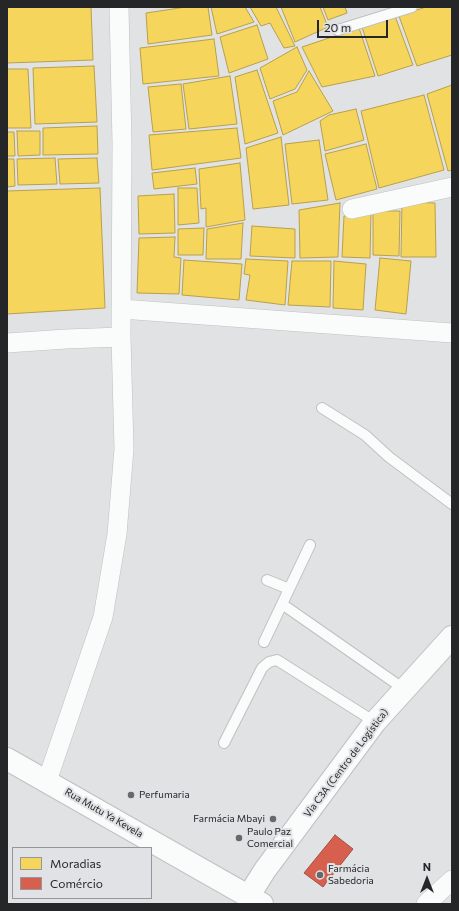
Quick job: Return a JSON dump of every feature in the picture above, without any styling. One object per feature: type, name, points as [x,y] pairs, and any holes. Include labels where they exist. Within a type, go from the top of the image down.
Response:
[{"type":"street","points":[[47,781],[103,617],[117,534],[124,449],[121,337],[122,143],[119,7]]},
{"type":"street","points":[[352,209],[452,187]]},
{"type":"street","points":[[121,309],[452,334]]},
{"type":"street","points":[[7,343],[66,338],[121,337]]},
{"type":"street","name":"Via C3A (Centro de Logística)","points":[[255,900],[265,870],[375,722],[452,637]]},
{"type":"street","name":"Rua Mutu Ya Kevela","points":[[7,759],[255,900]]},
{"type":"street","points":[[426,904],[452,880]]},
{"type":"lane","points":[[338,30],[412,7]]},
{"type":"lane","points":[[322,408],[365,435],[389,457],[452,504]]},
{"type":"lane","points":[[264,642],[310,545]]},
{"type":"lane","points":[[267,580],[289,589]]},
{"type":"lane","points":[[282,604],[404,690]]},
{"type":"lane","points":[[224,742],[262,668],[269,662],[277,660],[375,722]]},
{"type":"building: Moradias","points":[[7,7],[91,7],[93,60],[7,63]]},
{"type":"building: Moradias","points":[[186,7],[208,7],[212,35],[148,44],[146,13]]},
{"type":"building: Moradias","points":[[211,7],[245,7],[254,22],[217,34]]},
{"type":"building: Moradias","points":[[250,7],[276,7],[295,46],[284,48],[270,23],[261,26]]},
{"type":"building: Moradias","points":[[281,7],[320,7],[328,27],[295,42]]},
{"type":"building: Moradias","points":[[323,7],[345,7],[347,13],[328,20]]},
{"type":"building: Moradias","points":[[426,7],[452,7],[452,55],[417,66],[399,16]]},
{"type":"building: Moradias","points":[[395,16],[413,65],[378,76],[362,27]]},
{"type":"building: Moradias","points":[[257,25],[268,59],[229,73],[220,37]]},
{"type":"building: Moradias","points":[[359,28],[375,76],[322,87],[302,47]]},
{"type":"building: Moradias","points":[[214,39],[219,76],[143,84],[140,48]]},
{"type":"building: Moradias","points":[[297,47],[307,70],[295,89],[270,99],[260,68]]},
{"type":"building: Moradias","points":[[94,66],[97,122],[35,124],[33,68]]},
{"type":"building: Moradias","points":[[7,69],[28,69],[31,128],[7,128]]},
{"type":"building: Moradias","points":[[257,70],[278,133],[245,144],[235,77]]},
{"type":"building: Moradias","points":[[309,71],[333,111],[283,135],[273,101],[297,92]]},
{"type":"building: Moradias","points":[[230,76],[237,124],[189,129],[183,84]]},
{"type":"building: Moradias","points":[[181,84],[186,129],[153,132],[148,87]]},
{"type":"building: Moradias","points":[[452,85],[452,170],[448,171],[427,94]]},
{"type":"building: Moradias","points":[[424,95],[444,170],[379,188],[361,111]]},
{"type":"building: Moradias","points":[[356,109],[364,140],[325,151],[320,121],[329,115]]},
{"type":"building: Moradias","points":[[97,126],[98,154],[43,155],[43,128]]},
{"type":"building: Moradias","points":[[237,128],[241,158],[152,170],[149,135]]},
{"type":"building: Moradias","points":[[17,131],[40,131],[40,155],[18,156]]},
{"type":"building: Moradias","points":[[7,132],[14,132],[15,156],[7,156]]},
{"type":"building: Moradias","points":[[281,137],[289,205],[253,209],[246,148]]},
{"type":"building: Moradias","points":[[319,140],[328,200],[292,204],[285,144]]},
{"type":"building: Moradias","points":[[366,144],[377,189],[336,200],[325,154]]},
{"type":"building: Moradias","points":[[55,158],[57,184],[18,185],[17,159]]},
{"type":"building: Moradias","points":[[97,158],[99,183],[60,184],[58,159]]},
{"type":"building: Moradias","points":[[7,159],[14,159],[15,186],[7,187]]},
{"type":"building: Moradias","points":[[240,163],[245,220],[206,227],[206,208],[201,209],[199,169]]},
{"type":"building: Moradias","points":[[195,168],[197,184],[154,189],[152,173]]},
{"type":"building: Moradias","points":[[100,188],[105,308],[7,314],[7,191]]},
{"type":"building: Moradias","points":[[178,188],[197,188],[199,223],[178,225]]},
{"type":"building: Moradias","points":[[174,194],[175,233],[139,234],[138,196]]},
{"type":"building: Moradias","points":[[402,202],[435,203],[436,257],[401,257]]},
{"type":"building: Moradias","points":[[340,203],[338,257],[300,258],[299,210]]},
{"type":"building: Moradias","points":[[371,211],[370,258],[342,257],[344,216]]},
{"type":"building: Moradias","points":[[373,211],[400,211],[399,256],[373,255]]},
{"type":"building: Moradias","points":[[243,223],[241,259],[206,259],[207,229]]},
{"type":"building: Moradias","points":[[252,226],[295,229],[295,258],[250,256]]},
{"type":"building: Moradias","points":[[204,228],[203,255],[178,255],[178,229]]},
{"type":"building: Moradias","points":[[175,237],[174,257],[181,258],[179,294],[137,293],[139,238]]},
{"type":"building: Moradias","points":[[380,258],[411,261],[406,314],[375,310]]},
{"type":"building: Moradias","points":[[246,259],[288,261],[285,305],[246,300],[250,275],[244,274]]},
{"type":"building: Moradias","points":[[184,260],[242,264],[239,300],[182,295]]},
{"type":"building: Moradias","points":[[292,261],[331,261],[330,307],[288,305]]},
{"type":"building: Moradias","points":[[334,261],[366,264],[363,310],[333,308]]},
{"type":"building: Comércio","points":[[335,835],[353,849],[323,887],[304,873]]},
{"type":"place","name":"Perfumaria","points":[[131,795]]},
{"type":"place","name":"Farmácia Mbayi","points":[[273,819]]},
{"type":"place","name":"Paulo Paz Comercial","points":[[239,838]]},
{"type":"place","name":"Farmácia Sabedoria","points":[[320,875]]}]
